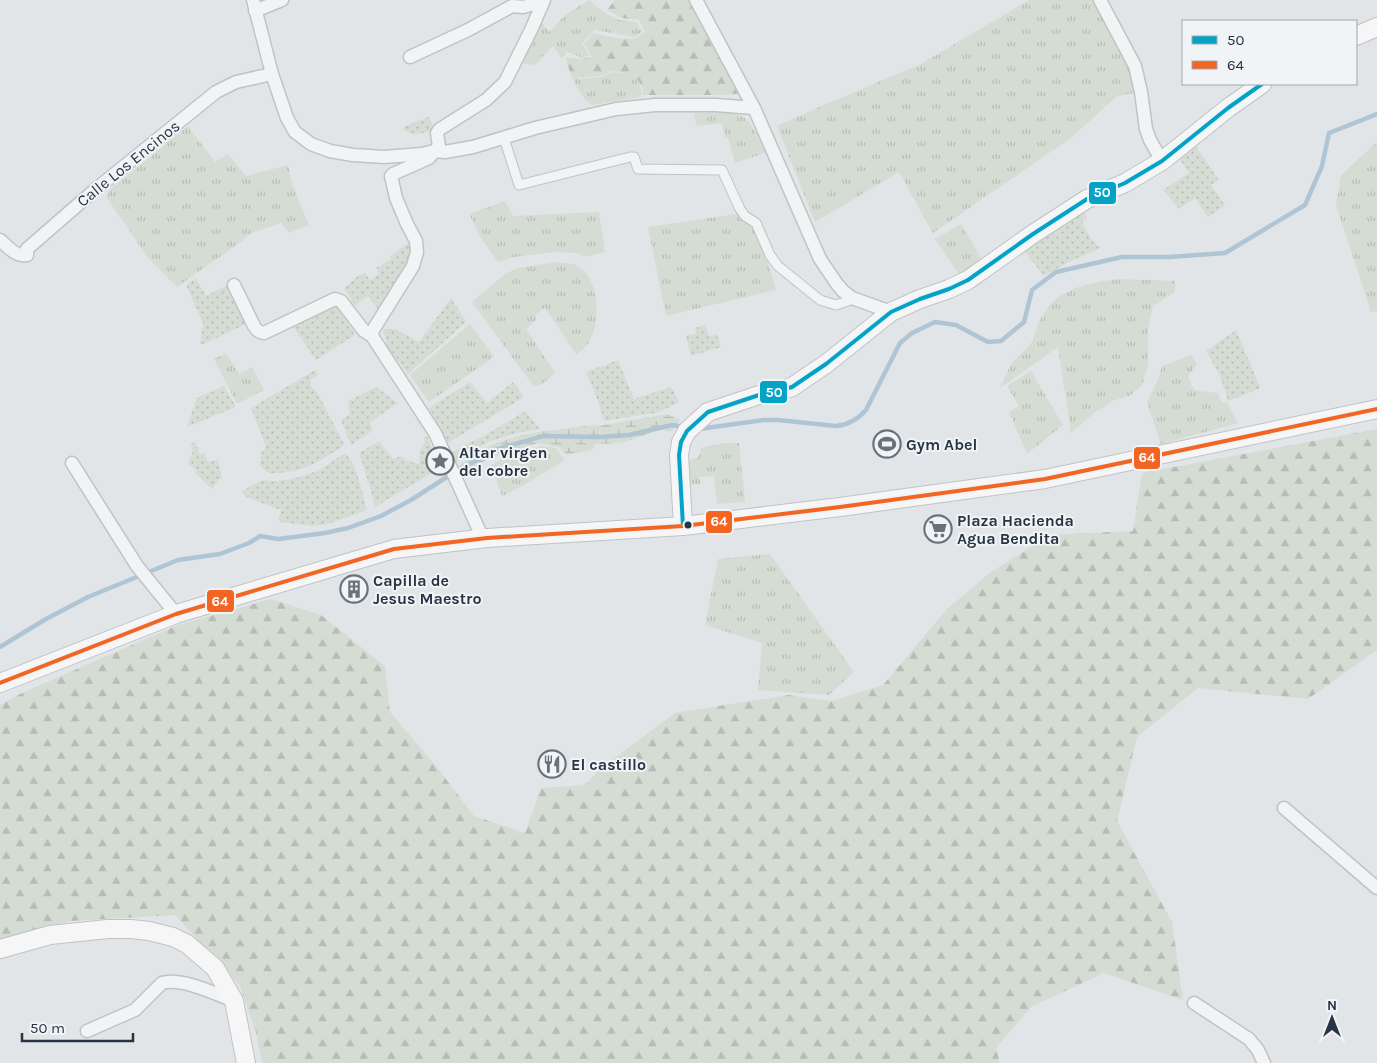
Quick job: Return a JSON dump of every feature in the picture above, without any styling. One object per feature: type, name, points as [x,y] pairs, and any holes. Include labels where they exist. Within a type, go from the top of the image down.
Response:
[{"type":"main road","points":[[1357,36],[1377,27]]},
{"type":"main road","points":[[683,526],[678,455],[681,442],[692,426],[708,412],[759,395],[792,387],[826,364],[891,312],[920,299],[949,290],[968,280],[1087,199],[1125,183],[1162,161],[1228,108],[1261,85]]},
{"type":"main road","points":[[0,683],[176,614],[394,549],[487,538],[683,526],[1045,479],[1377,409]]},
{"type":"main road","points":[[0,949],[50,935],[71,932],[130,929],[149,931],[173,937],[187,944],[214,968],[234,1001],[246,1063]]},
{"type":"street","points":[[282,0],[254,5],[272,74],[288,118],[296,132],[311,144],[330,151],[384,156],[422,154],[434,151],[445,152],[473,147],[564,121],[616,109],[663,105],[716,105],[754,108]]},
{"type":"street","points":[[696,0],[754,108],[820,259],[837,284],[852,298],[891,312]]},
{"type":"street","points":[[1100,0],[1135,66],[1146,129],[1162,161]]},
{"type":"street","points":[[410,57],[468,30],[512,6],[523,7],[543,1]]},
{"type":"street","points":[[372,336],[373,330],[414,266],[417,252],[416,241],[396,198],[391,176],[429,158],[439,146],[437,133],[440,129],[486,100],[505,82],[543,1]]},
{"type":"street","name":"Calle Los Encinos","points":[[0,240],[17,255],[27,255],[27,249],[96,189],[216,92],[236,82],[272,74]]},
{"type":"street","points":[[504,138],[518,185],[630,156],[634,157],[638,169],[722,170],[740,209],[745,216],[756,223],[770,255],[778,266],[820,300],[836,305],[852,298]]},
{"type":"street","points":[[234,285],[257,331],[264,333],[335,299],[341,301],[364,331],[372,336],[435,433],[479,530]]},
{"type":"street","points":[[72,463],[137,566],[176,614]]},
{"type":"street","points":[[1284,808],[1377,888]]},
{"type":"street","points":[[87,1031],[134,1010],[162,983],[168,981],[183,983],[234,1001]]},
{"type":"street","points":[[1194,1003],[1249,1039],[1258,1050],[1264,1063]]},
{"type":"green space","points":[[589,0],[605,13],[619,20],[637,22],[642,32],[634,37],[595,30],[582,43],[589,55],[583,58],[567,52],[562,59],[553,46],[535,65],[521,63],[542,23],[549,32],[565,15]]},
{"type":"green space","points":[[615,0],[693,0],[743,93],[725,95],[642,95],[643,88],[634,75],[613,71],[599,76],[572,78],[565,57],[582,59],[592,57],[584,44],[593,33],[616,38],[634,39],[645,32],[639,20],[622,18],[607,10]]},
{"type":"green space","points":[[1029,0],[1093,0],[1111,26],[1135,85],[1135,93],[1117,96],[1071,138],[933,233],[899,172],[815,222],[777,126],[919,65]]},
{"type":"green space","points":[[613,72],[634,75],[641,88],[641,97],[592,105],[583,97],[573,79],[600,77]]},
{"type":"green space","points":[[709,112],[737,114],[745,118],[756,132],[765,153],[735,163],[722,123],[697,126],[694,114]]},
{"type":"green space","points":[[429,117],[434,129],[418,134],[403,130],[405,126]]},
{"type":"green space","points":[[188,126],[215,162],[228,154],[246,176],[288,165],[292,184],[309,225],[289,233],[281,223],[254,232],[177,287],[148,258],[107,198],[109,190]]},
{"type":"green space","points":[[1377,142],[1377,311],[1371,312],[1336,205],[1341,175]]},
{"type":"green space","points":[[1195,145],[1219,180],[1211,185],[1225,205],[1208,217],[1195,198],[1179,209],[1163,190],[1189,173],[1178,157]]},
{"type":"green space","points":[[505,201],[513,216],[599,212],[605,252],[584,257],[577,253],[555,252],[514,257],[498,262],[481,238],[469,214]]},
{"type":"green space","points":[[1083,211],[1087,217],[1082,223],[1092,240],[1100,248],[1044,276],[1024,251]]},
{"type":"green space","points":[[736,214],[750,222],[761,239],[776,290],[666,316],[648,227]]},
{"type":"green space","points":[[961,224],[983,261],[960,276],[935,239]]},
{"type":"green space","points":[[409,243],[411,251],[406,269],[378,309],[368,296],[355,306],[344,288],[358,276],[365,273],[370,280],[379,274],[376,268],[391,259],[390,256]]},
{"type":"green space","points":[[557,262],[578,266],[587,274],[595,293],[595,326],[588,344],[577,355],[545,308],[536,314],[536,320],[526,329],[555,373],[541,385],[536,386],[532,384],[472,302],[505,274],[517,268]]},
{"type":"green space","points":[[196,278],[206,296],[231,283],[248,323],[204,344],[200,344],[203,323],[186,285]]},
{"type":"green space","points":[[1120,279],[1175,281],[1175,292],[1153,306],[1148,329],[1148,366],[1142,386],[1129,396],[1112,401],[1094,413],[1071,433],[1058,347],[1000,388],[1012,363],[1031,343],[1039,322],[1054,302],[1073,289],[1084,285]]},
{"type":"green space","points":[[451,298],[466,322],[408,374],[387,346],[383,329],[395,329],[419,342]]},
{"type":"green space","points":[[336,305],[355,335],[316,360],[291,323]]},
{"type":"green space","points":[[470,324],[494,357],[429,402],[410,375]]},
{"type":"green space","points":[[705,325],[709,336],[717,334],[721,347],[691,356],[686,336],[696,333],[695,328]]},
{"type":"green space","points":[[1236,330],[1260,387],[1228,401],[1220,376],[1206,351]]},
{"type":"green space","points":[[226,353],[239,374],[252,367],[264,390],[237,404],[214,359]]},
{"type":"green space","points":[[1191,355],[1197,364],[1188,376],[1194,390],[1217,393],[1222,403],[1227,402],[1238,423],[1161,444],[1147,403],[1162,366]]},
{"type":"green space","points":[[618,360],[634,399],[671,387],[679,402],[660,412],[604,421],[586,372]]},
{"type":"green space","points":[[315,370],[318,375],[310,380],[312,388],[317,392],[344,444],[327,457],[299,470],[280,473],[266,471],[260,465],[261,453],[266,447],[251,408]]},
{"type":"green space","points":[[1031,371],[1063,425],[1027,454],[1009,412],[1019,406],[1007,386]]},
{"type":"green space","points":[[470,382],[487,403],[513,382],[524,397],[446,444],[442,432],[429,408]]},
{"type":"green space","points":[[224,386],[236,407],[187,427],[197,398]]},
{"type":"green space","points":[[376,387],[398,403],[370,422],[372,431],[351,445],[341,420],[350,414],[348,401]]},
{"type":"green space","points":[[525,411],[540,429],[517,433],[488,442],[456,463],[451,453]]},
{"type":"green space","points":[[667,414],[680,420],[672,431],[660,430],[620,443],[595,444],[592,450],[567,455],[559,447],[538,443],[488,459],[462,476],[456,467],[490,445],[518,436],[604,425]]},
{"type":"green space","points":[[1377,429],[1377,650],[1308,699],[1198,688],[1137,737],[1117,821],[1172,922],[1183,1000],[1104,973],[1031,1007],[996,1048],[1000,1063],[262,1063],[256,1032],[240,986],[175,915],[70,921],[0,940],[0,705],[24,692],[178,625],[271,599],[321,615],[385,666],[390,712],[436,766],[474,816],[525,833],[541,788],[585,785],[600,769],[675,713],[788,695],[832,701],[883,685],[948,608],[991,572],[1050,535],[1133,531],[1142,473]]},
{"type":"green space","points":[[427,436],[433,451],[425,456],[435,471],[375,507],[359,453],[379,441],[393,459],[401,456],[405,460],[419,464],[420,451],[425,443],[424,438]]},
{"type":"green space","points":[[195,442],[200,454],[204,453],[208,462],[218,459],[222,479],[212,489],[195,473],[197,470],[188,464],[193,451],[190,444]]},
{"type":"green space","points":[[724,443],[739,443],[745,502],[717,504],[714,476],[700,477],[700,484],[690,485],[689,460],[698,458],[701,448]]},
{"type":"green space","points":[[541,446],[556,448],[565,460],[502,496],[491,465],[502,459]]},
{"type":"green space","points":[[345,453],[356,471],[367,510],[328,524],[314,526],[281,522],[278,520],[281,510],[246,497],[242,491],[262,480],[288,479],[314,472]]},
{"type":"green space","points":[[770,554],[854,672],[829,695],[758,690],[762,643],[705,625],[718,559]]},
{"type":"waterway","points":[[699,429],[764,420],[836,426],[849,423],[866,410],[900,343],[912,333],[935,322],[956,325],[988,342],[1001,341],[1024,322],[1032,290],[1056,272],[1122,257],[1169,257],[1225,253],[1305,205],[1322,166],[1329,133],[1377,114]]},
{"type":"waterway","points":[[0,647],[46,619],[88,597],[178,560],[220,554],[249,543],[260,536],[278,539],[325,533],[348,528],[381,516],[411,500],[453,473],[498,449],[543,436],[600,437],[629,435],[672,425],[684,427]]},
{"type":"transit line","name":"50","points":[[683,526],[679,455],[681,442],[687,431],[708,412],[759,395],[792,387],[826,364],[891,312],[968,280],[1087,199],[1125,183],[1162,161],[1228,108],[1261,85]]},
{"type":"transit line","name":"64","points":[[0,683],[176,614],[394,549],[487,538],[683,526],[1045,479],[1377,409]]},
{"type":"place","name":"Gym Abel","points":[[887,444]]},
{"type":"place","name":"Altar virgen del cobre","points":[[440,461]]},
{"type":"place","name":"Plaza Hacienda Agua Bendita","points":[[938,529]]},
{"type":"place","name":"Capilla de Jesus Maestro","points":[[354,589]]},
{"type":"place","name":"El castillo","points":[[552,764]]}]
